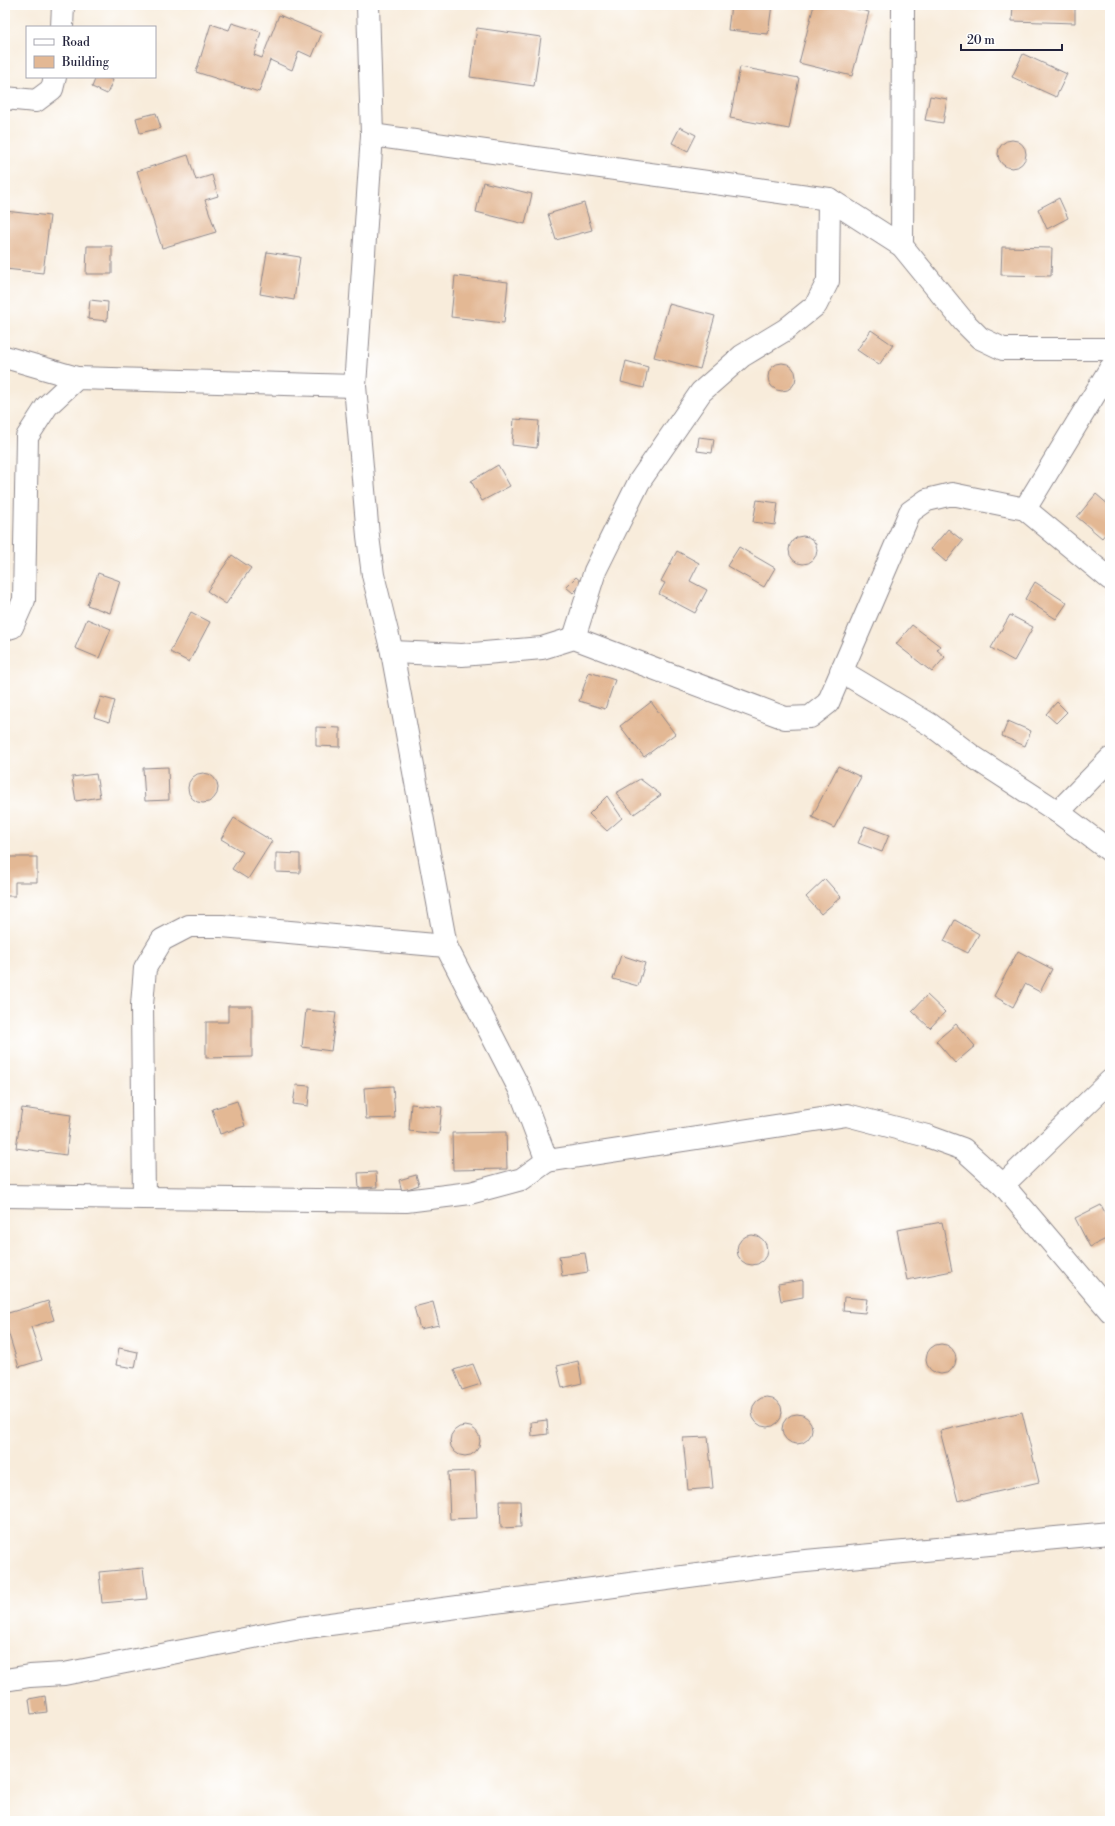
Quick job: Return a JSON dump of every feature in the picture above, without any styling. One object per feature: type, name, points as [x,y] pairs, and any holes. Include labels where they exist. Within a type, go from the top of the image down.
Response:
[{"type":"street","points":[[62,26],[63,5]]},
{"type":"street","points":[[368,5],[372,135],[355,386],[372,567],[392,652],[446,946],[520,1090],[547,1161]]},
{"type":"street","points":[[902,246],[903,5]]},
{"type":"street","points":[[5,98],[36,101],[52,89],[55,78]]},
{"type":"street","points":[[372,135],[829,199],[902,246],[964,322],[980,338],[1003,349],[1110,349]]},
{"type":"street","points":[[574,638],[595,571],[640,482],[701,392],[742,356],[785,330],[816,304],[828,281],[829,199]]},
{"type":"street","points":[[5,357],[77,378],[355,386]]},
{"type":"street","points":[[1025,509],[1110,369]]},
{"type":"street","points":[[5,629],[12,626],[24,600],[27,438],[47,406],[77,378]]},
{"type":"street","points":[[392,652],[462,655],[542,648],[574,638],[786,718],[810,717],[828,703],[910,512],[927,500],[952,494],[1025,509],[1110,579]]},
{"type":"street","points":[[842,671],[931,725],[972,756],[1058,812],[1110,851]]},
{"type":"street","points":[[1058,812],[1110,760]]},
{"type":"street","points":[[144,1198],[142,1005],[145,968],[162,940],[189,926],[222,926],[446,946]]},
{"type":"street","points":[[1003,1185],[1110,1081]]},
{"type":"street","points":[[5,1196],[406,1201],[470,1193],[522,1179],[547,1161],[847,1115],[927,1136],[963,1149],[1003,1185],[1110,1311]]},
{"type":"street","points":[[5,1680],[30,1676],[64,1674],[300,1628],[795,1562],[1110,1533]]},
{"type":"building","points":[[731,5],[772,5],[768,34],[728,30]]},
{"type":"building","points":[[814,5],[840,5],[869,12],[852,76],[799,63]]},
{"type":"building","points":[[1013,5],[1075,5],[1075,23],[1012,21]]},
{"type":"building","points":[[279,15],[322,33],[312,57],[299,51],[292,70],[270,60],[259,92],[196,72],[211,24],[229,30],[232,23],[261,32],[254,55],[262,58]]},
{"type":"building","points":[[477,28],[541,37],[534,86],[470,77]]},
{"type":"building","points":[[1023,54],[1067,74],[1056,97],[1012,77]]},
{"type":"building","points":[[740,67],[799,78],[789,129],[730,118]]},
{"type":"building","points":[[96,78],[108,78],[113,80],[107,94],[92,87]]},
{"type":"building","points":[[930,96],[947,99],[943,123],[925,120]]},
{"type":"building","points":[[156,113],[161,128],[140,133],[136,118]]},
{"type":"building","points":[[680,127],[696,135],[688,151],[672,143]]},
{"type":"building","points":[[1012,140],[1018,141],[1022,144],[1025,148],[1025,160],[1022,164],[1018,167],[1012,168],[1006,167],[1002,164],[999,160],[998,154],[999,148],[1002,144],[1006,141]]},
{"type":"building","points":[[188,155],[196,180],[212,175],[218,196],[205,200],[216,232],[162,248],[137,171]]},
{"type":"building","points":[[483,182],[532,194],[525,224],[476,212]]},
{"type":"building","points":[[1059,198],[1068,218],[1047,229],[1038,209]]},
{"type":"building","points":[[584,203],[592,230],[556,240],[548,214]]},
{"type":"building","points":[[5,211],[50,216],[43,273],[5,269]]},
{"type":"building","points":[[87,246],[112,246],[112,274],[86,274]]},
{"type":"building","points":[[1002,247],[1052,248],[1051,276],[1001,275]]},
{"type":"building","points":[[267,252],[300,257],[294,300],[260,294]]},
{"type":"building","points":[[455,276],[508,282],[504,323],[451,317]]},
{"type":"building","points":[[90,300],[108,302],[107,321],[88,319]]},
{"type":"building","points":[[669,304],[715,316],[700,369],[654,357]]},
{"type":"building","points":[[871,330],[893,345],[879,365],[857,350]]},
{"type":"building","points":[[626,361],[648,367],[644,388],[621,382]]},
{"type":"building","points":[[782,363],[788,364],[792,367],[795,371],[795,383],[792,387],[788,390],[782,391],[776,390],[772,387],[769,383],[768,377],[769,371],[772,367],[776,364]]},
{"type":"building","points":[[514,419],[539,421],[537,448],[512,445]]},
{"type":"building","points":[[699,437],[714,439],[712,453],[697,451]]},
{"type":"building","points":[[498,465],[510,486],[482,501],[471,481]]},
{"type":"building","points":[[1096,494],[1110,506],[1110,528],[1102,538],[1077,517]]},
{"type":"building","points":[[757,500],[778,503],[775,525],[753,522]]},
{"type":"building","points":[[948,529],[963,541],[946,562],[931,549]]},
{"type":"building","points":[[803,536],[809,537],[813,540],[816,544],[816,556],[813,560],[809,563],[803,564],[797,563],[793,560],[790,556],[789,550],[790,544],[793,540],[797,537]]},
{"type":"building","points":[[739,547],[775,568],[764,587],[727,566]]},
{"type":"building","points":[[677,551],[699,563],[690,581],[707,590],[695,613],[659,594],[665,583],[661,581]]},
{"type":"building","points":[[232,555],[251,568],[226,604],[207,591]]},
{"type":"building","points":[[98,573],[120,581],[110,613],[87,605]]},
{"type":"building","points":[[576,577],[583,583],[573,593],[566,587]]},
{"type":"building","points":[[1035,582],[1067,603],[1056,619],[1025,599]]},
{"type":"building","points":[[191,612],[210,622],[189,662],[170,652]]},
{"type":"building","points":[[1010,615],[1033,627],[1014,661],[991,648]]},
{"type":"building","points":[[87,619],[111,629],[99,658],[75,648]]},
{"type":"building","points":[[912,625],[940,646],[937,650],[945,657],[932,672],[896,644]]},
{"type":"building","points":[[589,672],[615,680],[605,709],[579,701]]},
{"type":"building","points":[[101,697],[115,701],[109,722],[94,717]]},
{"type":"building","points":[[651,702],[675,734],[644,757],[620,726]]},
{"type":"building","points":[[1057,702],[1067,712],[1056,723],[1046,714]]},
{"type":"building","points":[[1008,721],[1031,731],[1025,746],[1002,736]]},
{"type":"building","points":[[316,727],[340,728],[340,747],[316,746]]},
{"type":"building","points":[[838,766],[861,777],[834,828],[812,817]]},
{"type":"building","points":[[168,767],[169,800],[145,801],[143,768]]},
{"type":"building","points":[[203,773],[214,777],[218,788],[214,799],[203,803],[192,799],[188,788],[192,777]]},
{"type":"building","points":[[96,774],[100,797],[76,801],[72,777]]},
{"type":"building","points":[[640,779],[661,795],[634,814],[616,793]]},
{"type":"building","points":[[607,796],[622,818],[607,831],[589,814]]},
{"type":"building","points":[[234,818],[272,841],[248,879],[232,869],[243,852],[221,839]]},
{"type":"building","points":[[865,826],[889,835],[882,852],[858,843]]},
{"type":"building","points":[[276,853],[300,854],[300,873],[276,872]]},
{"type":"building","points":[[5,857],[37,857],[37,882],[15,882],[15,896],[5,896]]},
{"type":"building","points":[[825,879],[841,897],[821,914],[806,897]]},
{"type":"building","points":[[955,920],[979,934],[968,953],[944,941]]},
{"type":"building","points":[[1018,951],[1052,969],[1040,992],[1025,984],[1013,1007],[994,996]]},
{"type":"building","points":[[621,955],[645,963],[638,986],[613,979]]},
{"type":"building","points":[[927,995],[945,1012],[930,1028],[912,1011]]},
{"type":"building","points":[[228,1006],[252,1006],[252,1057],[206,1058],[206,1022],[228,1022]]},
{"type":"building","points":[[306,1010],[336,1013],[331,1051],[302,1047]]},
{"type":"building","points":[[956,1024],[975,1046],[955,1063],[936,1041]]},
{"type":"building","points":[[296,1085],[310,1086],[308,1106],[293,1104]]},
{"type":"building","points":[[393,1086],[395,1118],[366,1119],[364,1088]]},
{"type":"building","points":[[237,1101],[245,1126],[220,1134],[212,1109]]},
{"type":"building","points":[[411,1104],[442,1107],[439,1134],[409,1131]]},
{"type":"building","points":[[22,1108],[71,1115],[66,1155],[16,1148]]},
{"type":"building","points":[[506,1132],[507,1169],[453,1170],[452,1133]]},
{"type":"building","points":[[376,1172],[377,1187],[359,1188],[358,1173]]},
{"type":"building","points":[[416,1175],[419,1185],[402,1191],[399,1180]]},
{"type":"building","points":[[1101,1205],[1110,1222],[1110,1237],[1090,1247],[1075,1218]]},
{"type":"building","points":[[942,1222],[952,1271],[907,1280],[897,1230]]},
{"type":"building","points":[[752,1235],[763,1239],[767,1250],[763,1261],[752,1265],[741,1261],[737,1250],[741,1239]]},
{"type":"building","points":[[585,1253],[588,1272],[562,1276],[559,1256]]},
{"type":"building","points":[[803,1280],[803,1297],[781,1301],[778,1284]]},
{"type":"building","points":[[844,1297],[867,1299],[865,1313],[843,1311]]},
{"type":"building","points":[[48,1301],[54,1320],[31,1327],[42,1360],[19,1367],[5,1322],[5,1314]]},
{"type":"building","points":[[433,1302],[439,1325],[420,1329],[414,1307]]},
{"type":"building","points":[[941,1344],[952,1348],[956,1359],[952,1370],[941,1374],[930,1370],[926,1359],[930,1348]]},
{"type":"building","points":[[119,1348],[138,1352],[135,1368],[116,1365]]},
{"type":"building","points":[[578,1361],[582,1383],[562,1388],[557,1366]]},
{"type":"building","points":[[473,1364],[481,1384],[462,1390],[454,1370]]},
{"type":"building","points":[[767,1397],[778,1401],[782,1412],[778,1423],[767,1427],[756,1423],[752,1412],[756,1401]]},
{"type":"building","points":[[1022,1412],[1039,1482],[958,1501],[940,1431]]},
{"type":"building","points":[[797,1414],[808,1418],[812,1429],[808,1440],[797,1444],[786,1440],[782,1429],[786,1418]]},
{"type":"building","points":[[547,1420],[548,1434],[532,1436],[531,1422]]},
{"type":"building","points":[[465,1426],[476,1430],[480,1441],[476,1452],[465,1456],[454,1452],[450,1441],[454,1430]]},
{"type":"building","points":[[708,1437],[713,1488],[688,1490],[683,1438]]},
{"type":"building","points":[[475,1471],[477,1518],[450,1519],[448,1472]]},
{"type":"building","points":[[500,1501],[520,1501],[521,1527],[501,1528]]},
{"type":"building","points":[[143,1568],[147,1599],[102,1603],[99,1572]]},
{"type":"building","points":[[45,1696],[47,1712],[31,1714],[29,1699]]}]
